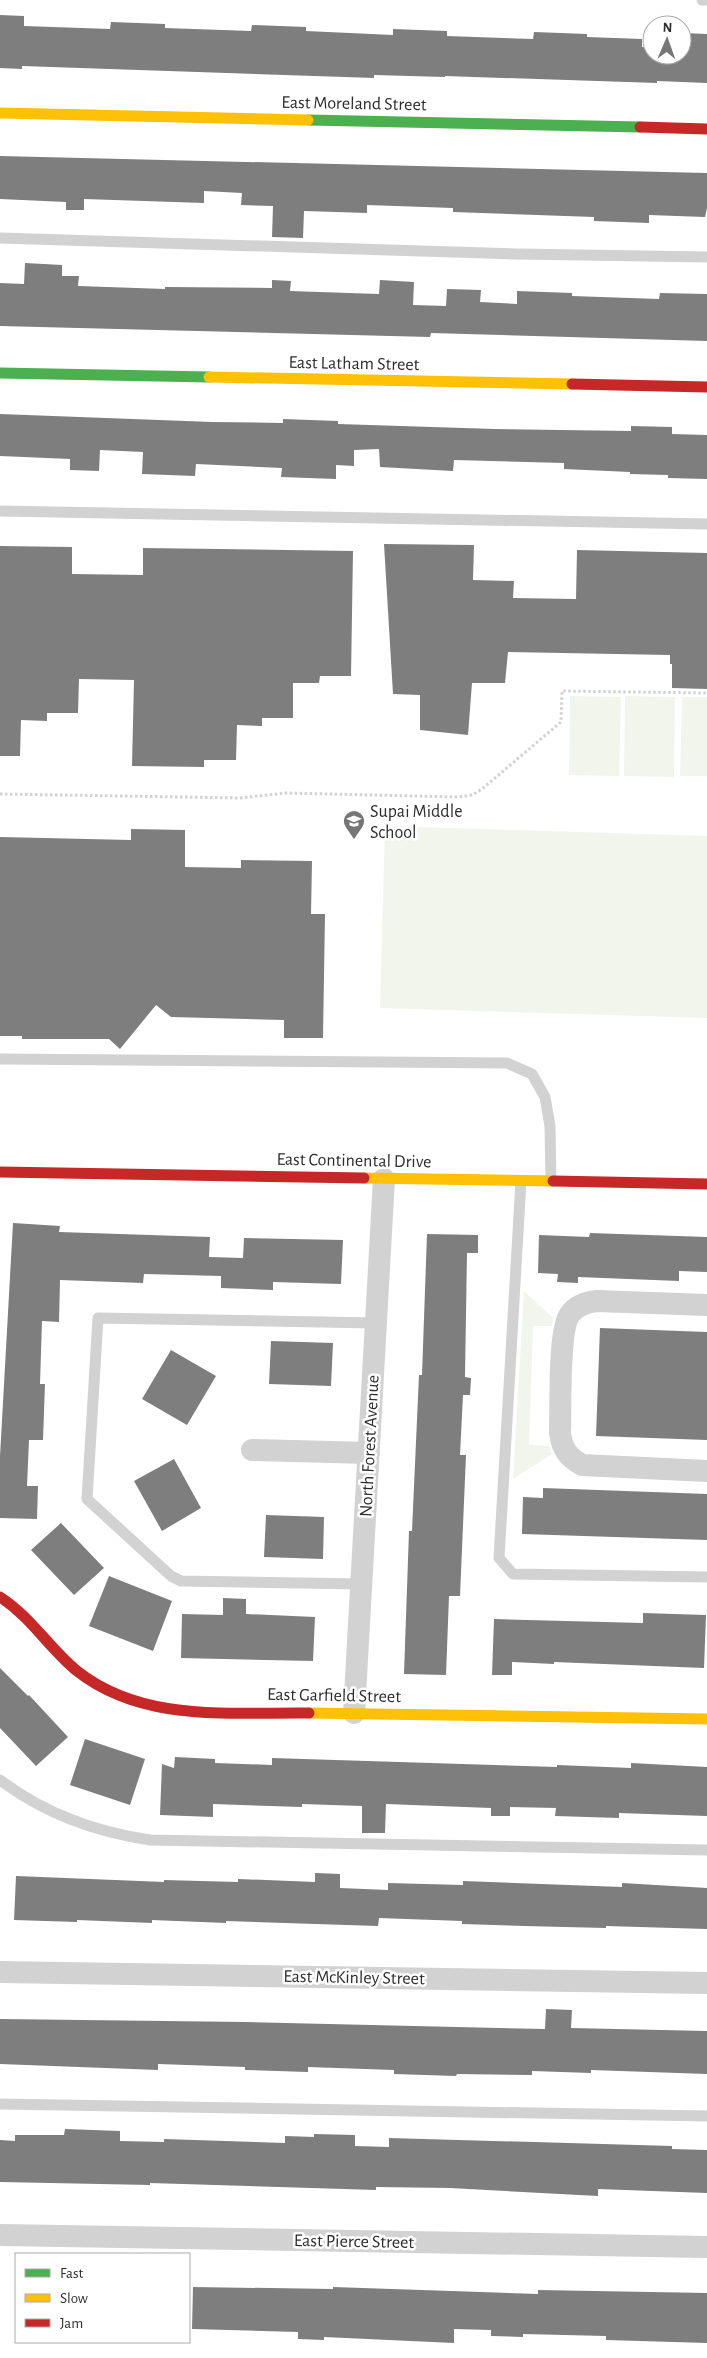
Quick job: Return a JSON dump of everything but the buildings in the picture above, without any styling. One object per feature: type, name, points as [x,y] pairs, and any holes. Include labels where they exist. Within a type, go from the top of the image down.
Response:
[{"type":"street","name":"East Moreland Street","points":[[0,113],[707,129]]},
{"type":"street","name":"East Latham Street","points":[[0,373],[707,388]]},
{"type":"street","name":"East Continental Drive","points":[[0,1172],[707,1184]]},
{"type":"street","name":"North Forest Avenue","points":[[354,1713],[384,1178]]},
{"type":"street","points":[[707,1305],[597,1301],[587,1302],[570,1313],[563,1332],[560,1424],[561,1443],[565,1452],[582,1465],[592,1467],[707,1471]]},
{"type":"street","points":[[252,1450],[369,1453]]},
{"type":"street","name":"East Garfield Street","points":[[0,1597],[25,1615],[76,1670],[90,1681],[123,1699],[150,1707],[178,1711],[707,1719]]},
{"type":"street","name":"East McKinley Street","points":[[0,1972],[707,1983]]},
{"type":"street","name":"East Pierce Street","points":[[0,2235],[707,2247]]},
{"type":"lane","points":[[702,0],[707,0]]},
{"type":"lane","points":[[0,238],[707,257]]},
{"type":"lane","points":[[0,512],[707,524]]},
{"type":"lane","points":[[0,1059],[507,1063],[532,1074],[544,1097],[550,1126],[551,1181]]},
{"type":"lane","points":[[521,1181],[498,1558],[513,1574],[707,1577]]},
{"type":"lane","points":[[361,1584],[181,1581],[171,1576],[87,1499],[87,1490],[98,1318],[376,1323]]},
{"type":"lane","points":[[0,1780],[26,1798],[75,1822],[99,1830],[150,1840],[707,1850]]},
{"type":"lane","points":[[0,2104],[707,2116]]},
{"type":"path","points":[[0,794],[240,798],[286,793],[458,797],[472,795],[482,789],[561,722],[562,691],[707,693]]},
{"type":"shaded area","points":[[570,696],[621,697],[619,776],[569,775]]},
{"type":"shaded area","points":[[625,696],[675,697],[674,777],[624,776]]},
{"type":"shaded area","points":[[682,697],[707,697],[707,776],[680,776]]},
{"type":"shaded area","points":[[385,826],[707,836],[707,1018],[380,1008]]},
{"type":"shaded area","points":[[524,1291],[553,1318],[552,1326],[533,1326],[529,1445],[549,1446],[552,1454],[513,1479]]},
{"type":"traffic: fast","points":[[308,120],[640,127]]},
{"type":"traffic: fast","points":[[0,373],[209,377]]},
{"type":"traffic: slow","points":[[0,113],[308,120]]},
{"type":"traffic: slow","points":[[209,377],[572,384]]},
{"type":"traffic: slow","points":[[364,1178],[553,1181]]},
{"type":"traffic: slow","points":[[309,1713],[707,1719]]},
{"type":"traffic: jam","points":[[640,127],[707,129]]},
{"type":"traffic: jam","points":[[572,384],[707,387]]},
{"type":"traffic: jam","points":[[0,1172],[364,1178]]},
{"type":"traffic: jam","points":[[553,1181],[707,1184]]},
{"type":"traffic: jam","points":[[0,1597],[31,1623],[77,1671],[103,1688],[130,1699],[159,1707],[188,1711],[218,1713],[309,1713]]},
{"type":"place","name":"Supai Middle School","points":[[354,840]]}]
